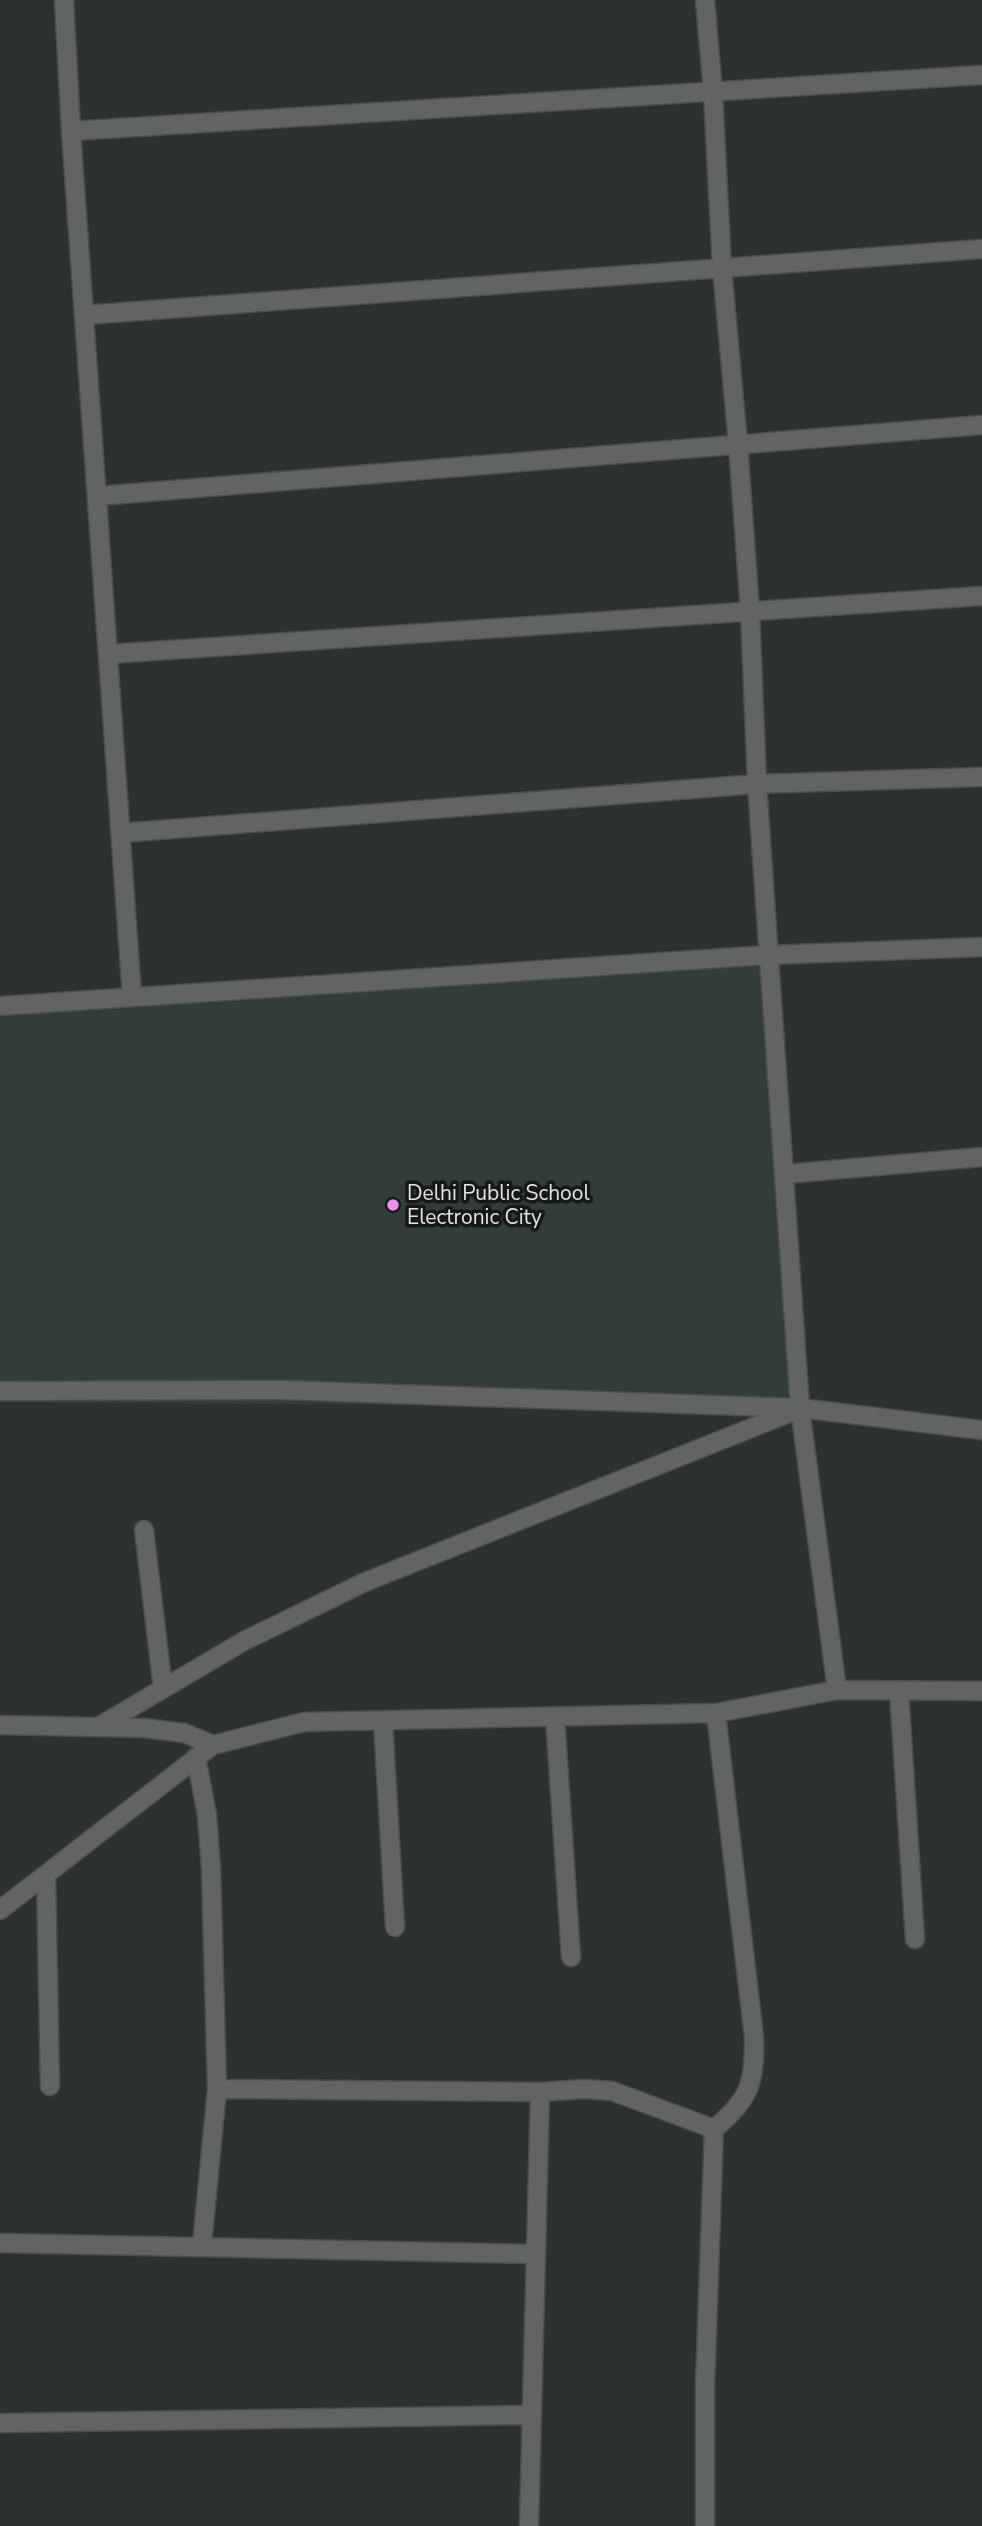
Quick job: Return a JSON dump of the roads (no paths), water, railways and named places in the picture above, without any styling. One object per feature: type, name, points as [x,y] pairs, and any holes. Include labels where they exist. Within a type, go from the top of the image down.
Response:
[{"type":"street","points":[[64,0],[132,997]]},
{"type":"street","points":[[705,0],[713,92],[722,268],[750,611],[757,784],[800,1408],[837,1690]]},
{"type":"street","points":[[71,131],[982,75]]},
{"type":"street","points":[[84,315],[982,249]]},
{"type":"street","points":[[97,496],[982,425]]},
{"type":"street","points":[[108,654],[982,596]]},
{"type":"street","points":[[120,832],[757,784],[982,777]]},
{"type":"street","points":[[0,1006],[769,955],[982,947]]},
{"type":"street","points":[[785,1174],[982,1157]]},
{"type":"street","points":[[0,1391],[283,1390],[800,1408],[982,1430]]},
{"type":"street","points":[[98,1727],[244,1641],[365,1582],[800,1408]]},
{"type":"street","points":[[144,1530],[163,1689]]},
{"type":"street","points":[[0,1910],[213,1745],[304,1722],[716,1713],[837,1690],[982,1690]]},
{"type":"street","points":[[899,1690],[915,1939]]},
{"type":"street","points":[[705,2526],[705,2385],[714,2129],[737,2110],[749,2087],[754,2065],[754,2038],[716,1713]]},
{"type":"street","points":[[555,1717],[571,1957]]},
{"type":"street","points":[[383,1721],[395,1927]]},
{"type":"street","points":[[0,1726],[144,1728],[184,1733],[213,1745]]},
{"type":"street","points":[[196,1757],[207,1815],[211,1869],[217,2089],[202,2245]]},
{"type":"street","points":[[46,1875],[50,2087]]},
{"type":"street","points":[[217,2089],[612,2091],[714,2129]]},
{"type":"street","points":[[529,2526],[540,2092]]},
{"type":"street","points":[[0,2243],[536,2253]]},
{"type":"street","points":[[0,2423],[532,2415]]},
{"type":"place","name":"Delhi Public School Electronic City","points":[[393,1205]]}]
